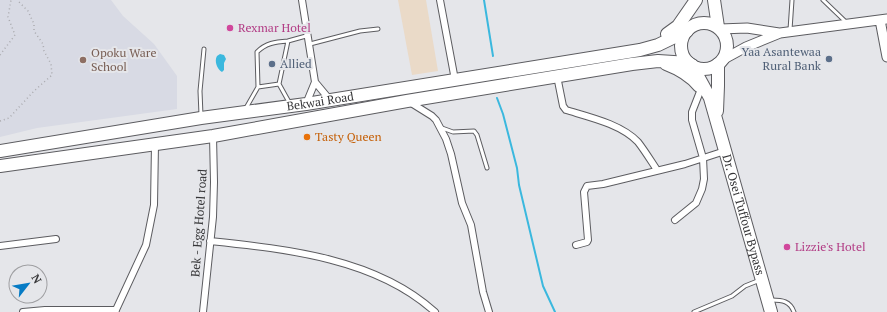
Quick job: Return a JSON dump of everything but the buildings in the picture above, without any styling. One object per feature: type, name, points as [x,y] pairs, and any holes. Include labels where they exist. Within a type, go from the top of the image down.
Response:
[{"type":"highway","points":[[640,50],[678,26],[696,0]]},
{"type":"highway","points":[[701,0],[688,30],[683,37],[682,50],[684,57],[690,64],[700,68],[710,68],[721,61],[726,53],[727,40],[719,28],[714,0]]},
{"type":"highway","points":[[640,50],[658,45],[688,30],[695,24],[703,22],[711,23],[719,28]]},
{"type":"highway","name":"Bekwai Road","points":[[0,151],[201,118],[306,104],[640,50]]},
{"type":"highway","name":"Bekwai Road","points":[[0,166],[213,136],[407,100],[632,64],[658,61],[690,64]]},
{"type":"highway","points":[[658,61],[678,69],[690,76],[701,89],[715,115]]},
{"type":"highway","name":"Dr. Osei Tuffour Bypass","points":[[715,115],[721,61]]},
{"type":"highway","name":"Dr. Osei Tuffour Bypass","points":[[690,64],[708,94],[715,115],[769,306]]},
{"type":"highway","points":[[132,130],[135,147]]},
{"type":"main road","points":[[721,61],[746,47],[785,33],[883,19],[887,57]]},
{"type":"main road","points":[[719,28],[747,28],[785,33]]},
{"type":"street","points":[[302,0],[306,36],[315,82],[330,100]]},
{"type":"street","points":[[440,0],[455,80]]},
{"type":"street","points":[[556,76],[563,106],[566,110],[614,126],[633,138],[641,146],[657,170]]},
{"type":"street","points":[[306,104],[315,82]]},
{"type":"street","points":[[676,220],[696,203],[702,189],[704,179],[703,158],[692,120],[692,112],[701,89]]},
{"type":"street","points":[[407,100],[432,116],[440,127],[451,154],[462,203],[471,225],[483,292],[489,312]]},
{"type":"street","name":"Bek - Egg Hotel road","points":[[203,312],[214,182],[213,136]]},
{"type":"street","points":[[23,312],[45,310],[116,311],[146,244],[154,205],[155,144]]},
{"type":"street","points":[[576,245],[587,242],[588,240],[584,192],[588,186],[603,184],[726,151]]},
{"type":"street","points":[[0,246],[56,239]]},
{"type":"street","points":[[210,241],[275,248],[328,259],[370,273],[397,286],[422,300],[435,312]]},
{"type":"lane","points":[[785,33],[792,0]]},
{"type":"lane","points":[[823,0],[848,24]]},
{"type":"lane","points":[[308,44],[360,31],[378,29]]},
{"type":"lane","points":[[243,113],[258,87],[257,52],[262,47],[272,42],[288,41],[306,36]]},
{"type":"lane","points":[[288,41],[279,84],[291,106]]},
{"type":"lane","points":[[201,118],[200,91],[204,49]]},
{"type":"lane","points":[[258,87],[279,84]]},
{"type":"lane","points":[[440,127],[453,132],[474,132],[477,135],[487,168]]},
{"type":"lane","points":[[694,312],[732,296],[745,286],[761,279]]},
{"type":"lane","points":[[769,306],[784,301],[790,304],[794,312]]},
{"type":"path","points":[[0,55],[15,35],[8,17],[11,0]]},
{"type":"path","points":[[0,121],[9,118],[34,91],[52,76],[51,64],[34,31],[34,24],[28,10],[17,0]]},
{"type":"shaded area","name":"Opoku Ware School","points":[[0,0],[111,0],[123,16],[154,44],[177,76],[177,109],[37,128],[0,137]]},
{"type":"shaded area","points":[[398,0],[426,0],[438,71],[412,75]]},
{"type":"water","points":[[220,54],[224,55],[226,59],[224,63],[224,70],[222,72],[216,65],[216,58]]},
{"type":"waterway","points":[[484,0],[493,56]]},
{"type":"waterway","points":[[497,98],[503,114],[517,168],[519,185],[543,286],[555,312]]},
{"type":"place","name":"Rexmar Hotel","points":[[230,28]]},
{"type":"place","name":"Yaa Asantewaa Rural Bank","points":[[829,59]]},
{"type":"place","name":"Opoku Ware School","points":[[83,60]]},
{"type":"place","name":"Allied","points":[[272,64]]},
{"type":"place","name":"Tasty Queen","points":[[307,137]]},
{"type":"place","name":"Lizzie's Hotel","points":[[787,247]]}]
